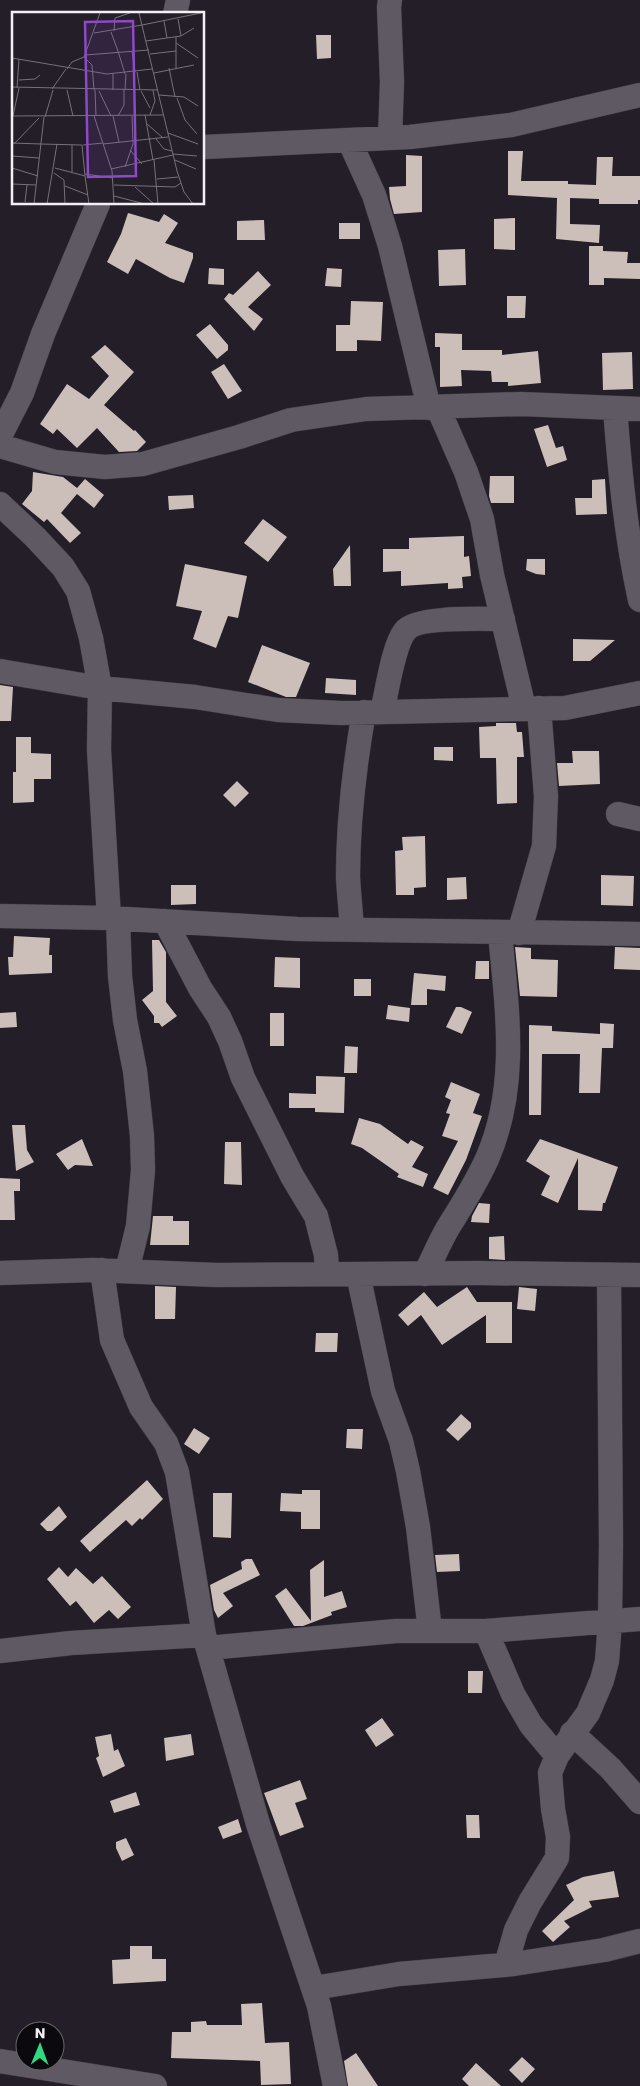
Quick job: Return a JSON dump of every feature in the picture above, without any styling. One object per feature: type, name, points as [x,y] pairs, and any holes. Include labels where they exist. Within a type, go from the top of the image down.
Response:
[{"type":"street","points":[[390,0],[392,82],[390,138]]},
{"type":"street","points":[[205,147],[390,138],[511,125],[640,95]]},
{"type":"street","points":[[349,140],[374,195],[390,246],[434,408],[466,472],[482,519],[503,619],[531,708],[546,796],[544,846],[509,933],[509,1067],[499,1121],[487,1158],[468,1199],[449,1226],[425,1274]]},
{"type":"street","points":[[0,436],[22,393],[43,334],[98,205]]},
{"type":"street","points":[[0,446],[55,462],[105,468],[143,464],[291,420],[366,408],[434,408],[521,404],[640,409]]},
{"type":"street","points":[[615,408],[620,486],[629,552],[640,600]]},
{"type":"street","points":[[0,504],[63,567],[78,591],[91,638],[100,688],[99,750],[113,918],[125,1020],[135,1071],[142,1136],[143,1170],[139,1219],[127,1271]]},
{"type":"street","points":[[352,930],[348,876],[358,746],[373,712],[398,644],[406,630],[415,624],[445,620],[503,619]]},
{"type":"street","points":[[0,671],[100,688],[195,697],[278,710],[373,712],[565,708],[640,693]]},
{"type":"street","points":[[0,916],[113,918],[297,929],[640,934]]},
{"type":"street","points":[[164,921],[200,988],[219,1017],[230,1041],[242,1078],[292,1176],[316,1216],[326,1255],[327,1274]]},
{"type":"street","points":[[102,1270],[112,1340],[141,1407],[166,1443],[177,1472],[206,1641],[258,1824],[320,2006],[335,2086]]},
{"type":"street","points":[[0,1273],[102,1270],[216,1275],[640,1275]]},
{"type":"street","points":[[358,1274],[380,1382],[401,1441],[408,1471],[418,1527],[430,1631]]},
{"type":"street","points":[[506,1965],[516,1930],[530,1902],[557,1858],[558,1837],[552,1809],[550,1773],[557,1756],[588,1713],[602,1680],[607,1661],[610,1621],[611,1544],[609,1275]]},
{"type":"street","points":[[0,1652],[71,1643],[206,1641],[396,1631],[486,1630],[640,1619]]},
{"type":"street","points":[[486,1630],[514,1694],[531,1725],[557,1756]]},
{"type":"street","points":[[572,1733],[610,1768],[640,1802]]},
{"type":"street","points":[[314,1988],[399,1974],[506,1965],[604,1950],[640,1941]]},
{"type":"street","points":[[0,2061],[155,2086]]},
{"type":"building","points":[[316,35],[331,35],[331,58],[317,59]]},
{"type":"building","points":[[508,151],[523,151],[521,181],[568,181],[568,184],[596,185],[597,157],[613,157],[612,176],[640,176],[640,200],[638,200],[638,204],[599,204],[599,199],[570,198],[570,224],[600,225],[599,243],[556,239],[557,198],[508,195]]},
{"type":"building","points":[[406,155],[422,156],[422,212],[394,214],[389,187],[406,186]]},
{"type":"building","points":[[128,213],[159,222],[164,214],[178,223],[165,243],[193,253],[184,283],[170,278],[136,259],[128,274],[107,262],[121,234]]},
{"type":"building","points":[[515,218],[515,250],[494,249],[494,219]]},
{"type":"building","points":[[264,220],[265,240],[237,240],[237,221]]},
{"type":"building","points":[[339,223],[360,223],[360,239],[339,239]]},
{"type":"building","points":[[589,246],[603,246],[603,251],[628,252],[627,263],[640,263],[640,279],[604,278],[604,285],[589,285]]},
{"type":"building","points":[[465,249],[466,285],[439,286],[438,250]]},
{"type":"building","points":[[209,268],[224,269],[224,285],[208,284]]},
{"type":"building","points":[[327,268],[342,269],[341,287],[325,286]]},
{"type":"building","points":[[258,271],[271,285],[248,307],[263,319],[254,331],[224,299],[229,293],[233,295]]},
{"type":"building","points":[[507,296],[526,296],[525,318],[507,318]]},
{"type":"building","points":[[351,301],[383,302],[381,341],[357,340],[357,351],[336,351],[336,325],[350,325]]},
{"type":"building","points":[[210,324],[228,345],[228,350],[217,359],[196,335]]},
{"type":"building","points":[[435,333],[462,334],[462,350],[502,350],[502,355],[538,351],[541,383],[508,386],[508,382],[492,382],[491,371],[461,370],[462,386],[440,387],[440,347],[435,347]]},
{"type":"building","points":[[105,345],[134,372],[104,405],[135,430],[146,442],[137,451],[119,452],[97,428],[77,448],[57,429],[53,434],[40,424],[67,384],[89,399],[109,376],[91,357]]},
{"type":"building","points":[[632,352],[633,389],[603,390],[602,353]]},
{"type":"building","points":[[224,364],[242,391],[228,399],[211,372]]},
{"type":"building","points":[[548,425],[556,448],[563,446],[567,460],[547,467],[534,429]]},
{"type":"building","points":[[33,472],[63,477],[77,488],[85,479],[104,495],[94,508],[77,494],[61,513],[81,533],[70,543],[47,519],[44,522],[22,504],[32,491]]},
{"type":"building","points":[[490,476],[514,476],[514,503],[491,503],[489,496]]},
{"type":"building","points":[[605,479],[607,514],[576,515],[575,498],[592,498],[592,480]]},
{"type":"building","points":[[193,495],[194,508],[169,510],[168,496]]},
{"type":"building","points":[[263,519],[287,537],[268,562],[244,543]]},
{"type":"building","points":[[464,536],[464,557],[469,556],[471,576],[462,577],[463,588],[448,589],[448,583],[401,586],[401,571],[383,572],[383,549],[409,549],[409,538]]},
{"type":"building","points":[[350,545],[351,586],[334,586],[333,569]]},
{"type":"building","points":[[527,559],[545,559],[545,575],[526,570]]},
{"type":"building","points":[[185,564],[247,576],[238,618],[228,616],[216,648],[193,639],[202,611],[176,606]]},
{"type":"building","points":[[573,639],[615,640],[590,661],[573,661]]},
{"type":"building","points":[[262,645],[310,663],[296,697],[286,697],[248,682]]},
{"type":"building","points":[[326,678],[356,680],[356,695],[325,693]]},
{"type":"building","points":[[0,685],[13,687],[11,721],[0,721]]},
{"type":"building","points":[[496,723],[516,723],[517,732],[522,732],[524,757],[517,757],[517,803],[497,804],[496,758],[480,758],[479,727],[496,726]]},
{"type":"building","points":[[16,737],[31,737],[31,753],[51,754],[51,779],[34,779],[34,802],[13,803],[13,772],[16,772]]},
{"type":"building","points":[[434,747],[453,747],[453,761],[434,760]]},
{"type":"building","points":[[572,751],[599,751],[600,784],[559,786],[557,763],[573,763]]},
{"type":"building","points":[[237,781],[249,793],[235,807],[223,795]]},
{"type":"building","points":[[425,836],[426,887],[414,888],[414,895],[396,895],[395,851],[403,850],[402,837]]},
{"type":"building","points":[[601,875],[634,876],[633,906],[601,905]]},
{"type":"building","points":[[466,877],[467,899],[447,900],[447,878]]},
{"type":"building","points":[[171,885],[196,885],[196,904],[171,905]]},
{"type":"building","points":[[14,936],[50,938],[49,955],[52,955],[52,973],[9,975],[8,957],[13,957]]},
{"type":"building","points":[[152,940],[159,940],[166,952],[166,1002],[177,1016],[162,1027],[159,1023],[154,1023],[154,1016],[142,1000],[153,991]]},
{"type":"building","points":[[515,947],[531,948],[531,959],[558,960],[557,997],[520,996]]},
{"type":"building","points":[[615,947],[640,948],[640,970],[614,969]]},
{"type":"building","points":[[275,957],[300,958],[300,988],[274,987]]},
{"type":"building","points":[[476,961],[489,961],[489,979],[475,979]]},
{"type":"building","points":[[414,973],[446,976],[445,991],[427,989],[427,1005],[411,1005]]},
{"type":"building","points":[[354,979],[371,979],[371,996],[354,996]]},
{"type":"building","points":[[388,1005],[410,1008],[409,1022],[386,1019]]},
{"type":"building","points":[[456,1007],[472,1012],[462,1034],[446,1027]]},
{"type":"building","points":[[16,1012],[17,1027],[0,1028],[0,1013]]},
{"type":"building","points":[[270,1013],[284,1013],[284,1046],[270,1046]]},
{"type":"building","points":[[600,1023],[614,1024],[613,1048],[602,1048],[600,1093],[579,1093],[580,1054],[542,1054],[541,1115],[529,1115],[529,1025],[552,1026],[552,1031],[600,1034]]},
{"type":"building","points":[[345,1046],[358,1047],[357,1073],[344,1073]]},
{"type":"building","points":[[316,1076],[345,1077],[344,1113],[315,1112],[315,1108],[289,1108],[289,1093],[316,1094]]},
{"type":"building","points":[[451,1082],[480,1094],[473,1113],[482,1116],[466,1160],[448,1195],[433,1188],[458,1141],[442,1136],[450,1114],[446,1113],[451,1100],[445,1097]]},
{"type":"building","points":[[359,1118],[380,1124],[408,1144],[411,1140],[424,1147],[412,1167],[428,1174],[423,1187],[397,1177],[399,1174],[362,1148],[351,1144]]},
{"type":"building","points":[[12,1125],[25,1125],[27,1150],[34,1162],[16,1171]]},
{"type":"building","points":[[82,1139],[93,1166],[75,1165],[68,1170],[56,1154]]},
{"type":"building","points":[[540,1139],[618,1167],[605,1203],[603,1203],[602,1211],[578,1210],[578,1158],[558,1203],[541,1195],[550,1176],[526,1161]]},
{"type":"building","points":[[225,1142],[241,1142],[242,1185],[224,1184]]},
{"type":"building","points":[[0,1178],[20,1179],[20,1191],[14,1191],[15,1220],[0,1220]]},
{"type":"building","points":[[479,1203],[490,1204],[489,1223],[471,1222]]},
{"type":"building","points":[[153,1216],[173,1216],[173,1221],[189,1221],[189,1245],[150,1245]]},
{"type":"building","points":[[504,1236],[505,1260],[489,1259],[489,1237]]},
{"type":"building","points":[[155,1286],[176,1287],[175,1319],[155,1319]]},
{"type":"building","points":[[467,1287],[477,1302],[512,1302],[512,1343],[486,1343],[486,1315],[442,1345],[421,1315],[408,1326],[398,1315],[424,1292],[437,1307]]},
{"type":"building","points":[[519,1287],[537,1289],[535,1311],[517,1309]]},
{"type":"building","points":[[316,1333],[338,1333],[337,1352],[315,1352]]},
{"type":"building","points":[[461,1414],[471,1423],[471,1428],[458,1441],[446,1430]]},
{"type":"building","points":[[194,1428],[210,1438],[199,1454],[184,1444]]},
{"type":"building","points":[[347,1429],[363,1429],[362,1449],[346,1448]]},
{"type":"building","points":[[147,1480],[163,1499],[142,1520],[140,1518],[132,1526],[126,1520],[90,1552],[80,1541]]},
{"type":"building","points":[[302,1490],[320,1490],[320,1529],[301,1529],[301,1512],[280,1511],[281,1493],[302,1494]]},
{"type":"building","points":[[213,1493],[232,1493],[231,1538],[213,1537]]},
{"type":"building","points":[[59,1506],[67,1517],[52,1531],[47,1531],[40,1524]]},
{"type":"building","points":[[459,1554],[460,1571],[437,1572],[435,1555]]},
{"type":"building","points":[[246,1559],[252,1559],[260,1575],[223,1593],[233,1606],[218,1618],[214,1610],[210,1585],[242,1569],[241,1562]]},
{"type":"building","points":[[324,1560],[324,1597],[342,1591],[347,1607],[331,1612],[332,1615],[303,1626],[294,1626],[275,1596],[286,1588],[311,1621],[310,1570]]},
{"type":"building","points":[[59,1567],[68,1577],[76,1568],[93,1584],[102,1576],[131,1607],[118,1619],[109,1610],[94,1623],[76,1601],[70,1606],[47,1579]]},
{"type":"building","points":[[468,1671],[483,1671],[482,1693],[468,1693]]},
{"type":"building","points":[[382,1718],[394,1735],[376,1747],[365,1730]]},
{"type":"building","points":[[111,1734],[114,1751],[118,1749],[125,1766],[103,1777],[96,1758],[99,1756],[95,1737]]},
{"type":"building","points":[[191,1734],[194,1755],[166,1761],[164,1738]]},
{"type":"building","points":[[300,1780],[307,1799],[295,1803],[304,1827],[280,1836],[264,1793]]},
{"type":"building","points":[[136,1792],[140,1805],[114,1813],[110,1801]]},
{"type":"building","points":[[466,1815],[479,1815],[480,1838],[467,1838]]},
{"type":"building","points":[[238,1819],[242,1832],[223,1839],[218,1827]]},
{"type":"building","points":[[126,1838],[134,1855],[122,1861],[116,1848],[116,1842]]},
{"type":"building","points":[[614,1871],[619,1897],[589,1901],[592,1907],[564,1921],[570,1927],[553,1942],[542,1931],[574,1900],[566,1885],[583,1877]]},
{"type":"building","points":[[130,1946],[152,1946],[152,1959],[166,1959],[166,1981],[113,1984],[112,1960],[130,1959]]},
{"type":"building","points":[[262,2003],[265,2043],[289,2042],[291,2084],[261,2085],[260,2061],[171,2058],[172,2032],[191,2032],[191,2022],[206,2021],[207,2025],[242,2025],[241,2004]]},
{"type":"building","points":[[356,2053],[378,2086],[348,2086],[344,2061]]},
{"type":"building","points":[[522,2057],[535,2069],[522,2083],[509,2070]]},
{"type":"building","points":[[476,2063],[501,2086],[469,2086],[462,2079]]}]
